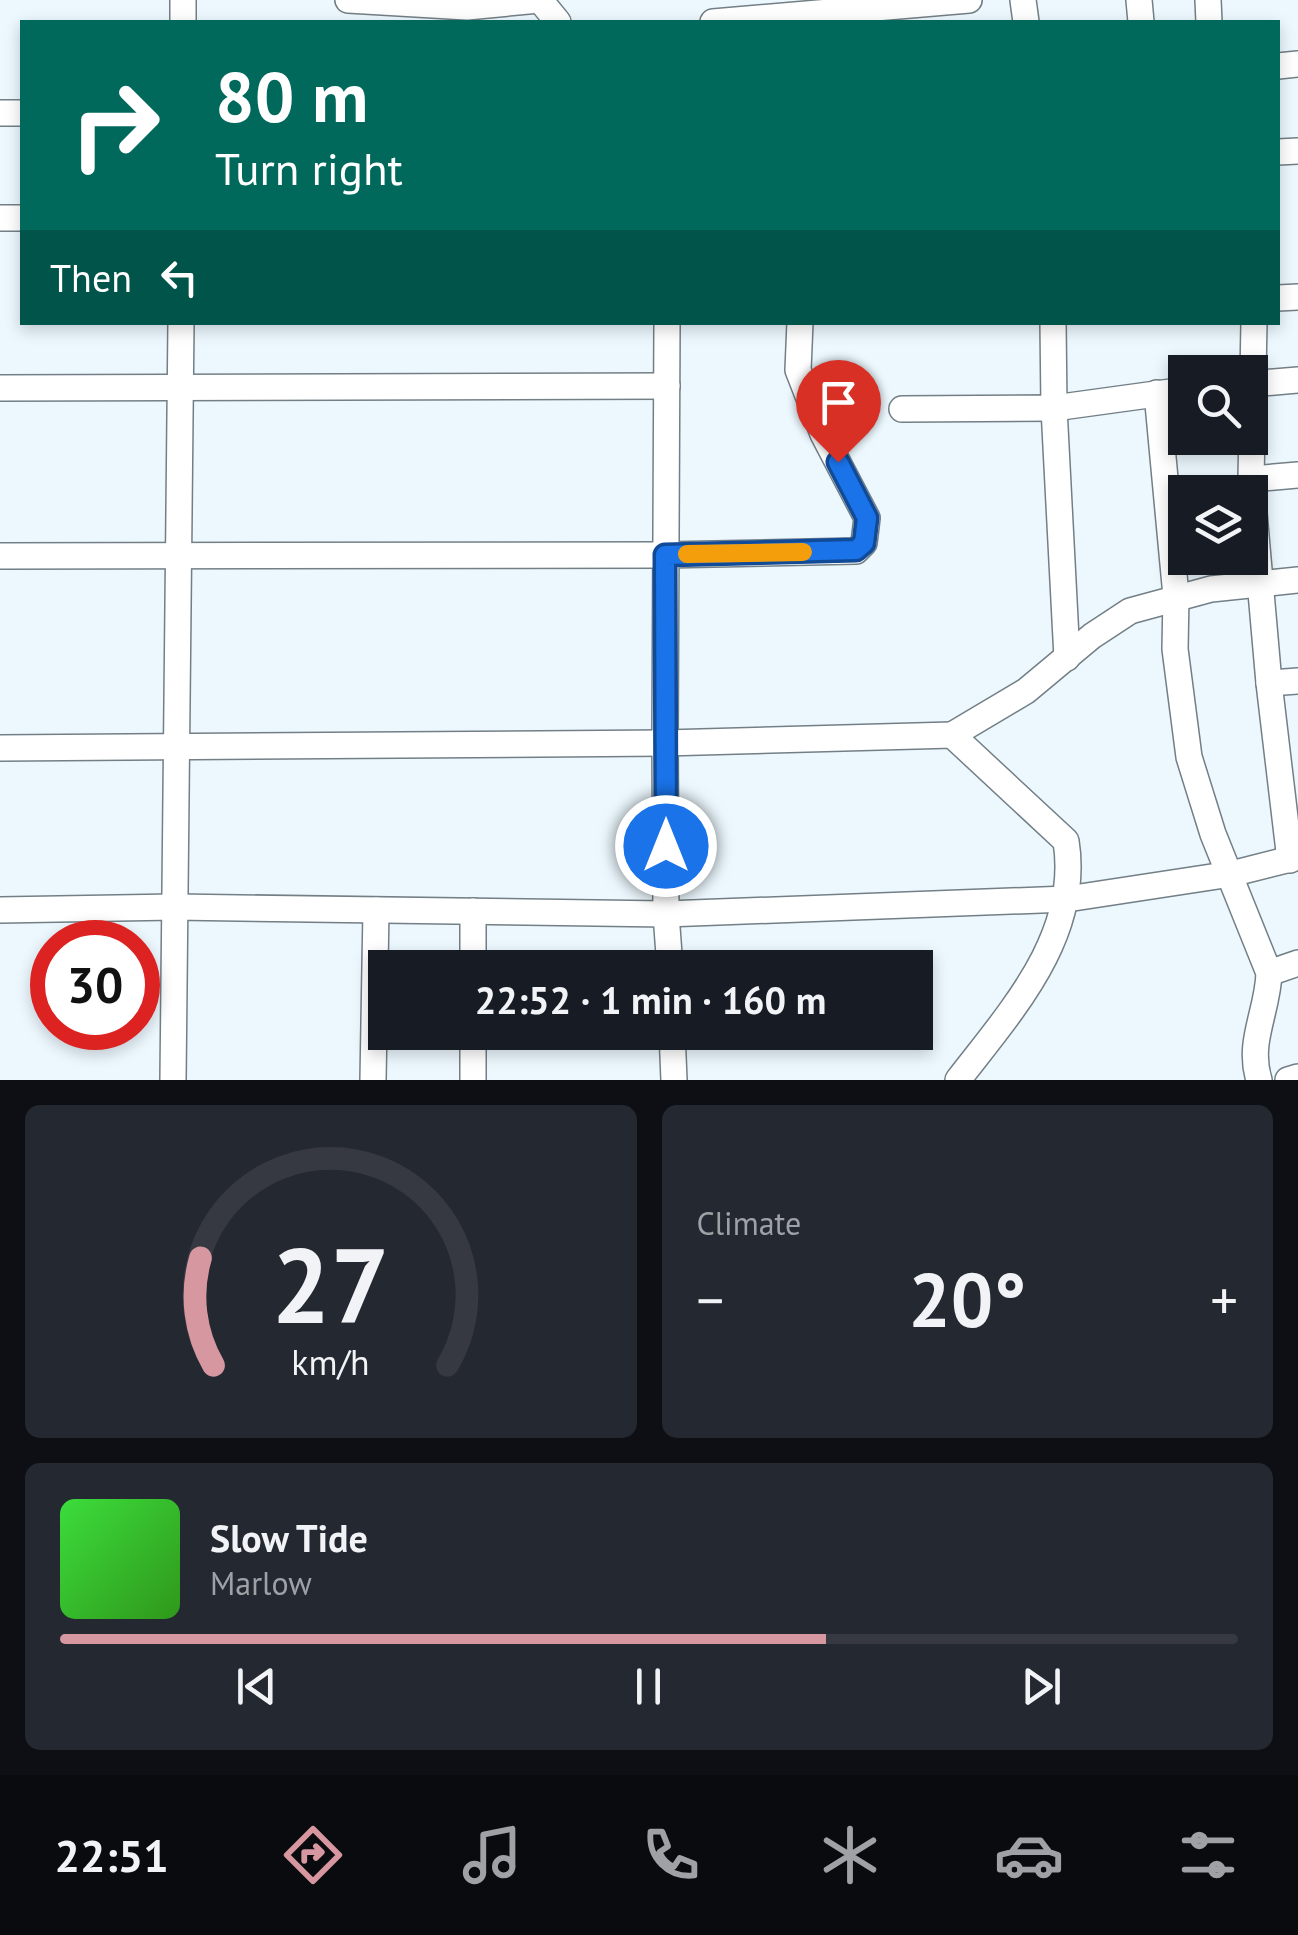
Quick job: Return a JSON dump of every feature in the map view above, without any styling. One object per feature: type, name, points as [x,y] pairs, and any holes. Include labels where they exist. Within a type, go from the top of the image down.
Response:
[{"type":"street","points":[[348,0],[467,7],[540,0],[556,20]]},
{"type":"street","points":[[736,20],[969,0]]},
{"type":"street","points":[[174,1080],[181,325]]},
{"type":"street","points":[[668,325],[665,743],[669,950]]},
{"type":"street","points":[[0,556],[665,555],[856,550],[864,543],[867,518],[824,434],[798,370],[800,325]]},
{"type":"street","points":[[1054,325],[1054,408],[1067,658]]},
{"type":"street","points":[[1253,355],[1254,325]]},
{"type":"street","points":[[1268,383],[1298,380]]},
{"type":"street","points":[[0,388],[667,386]]},
{"type":"street","points":[[902,409],[1054,408],[1168,392]]},
{"type":"street","points":[[1156,393],[1176,596],[1176,649],[1189,756],[1213,834],[1269,973],[1268,992],[1254,1038],[1259,1080]]},
{"type":"street","points":[[1268,478],[1298,475]]},
{"type":"street","points":[[0,910],[176,907],[666,914],[1067,899],[1231,874],[1294,858],[1269,683],[1259,575]]},
{"type":"street","points":[[0,748],[665,743],[952,735],[1026,691],[1130,611],[1176,596],[1298,580]]},
{"type":"street","points":[[1269,683],[1298,681]]},
{"type":"street","points":[[952,735],[1066,841],[1070,866],[1067,899],[1053,941],[1020,1000],[958,1080]]},
{"type":"street","points":[[373,1080],[376,910]]},
{"type":"street","points":[[473,912],[473,950]]},
{"type":"street","points":[[1269,973],[1298,963]]},
{"type":"street","points":[[473,1050],[473,1080]]},
{"type":"street","points":[[673,1050],[674,1080]]},
{"type":"street","points":[[1288,1080],[1298,1076]]},
{"type":"slow traffic","points":[[687,554],[803,552]]},
{"type":"route","points":[[666,846],[665,555],[856,550],[868,533],[867,518],[838,462]]}]
